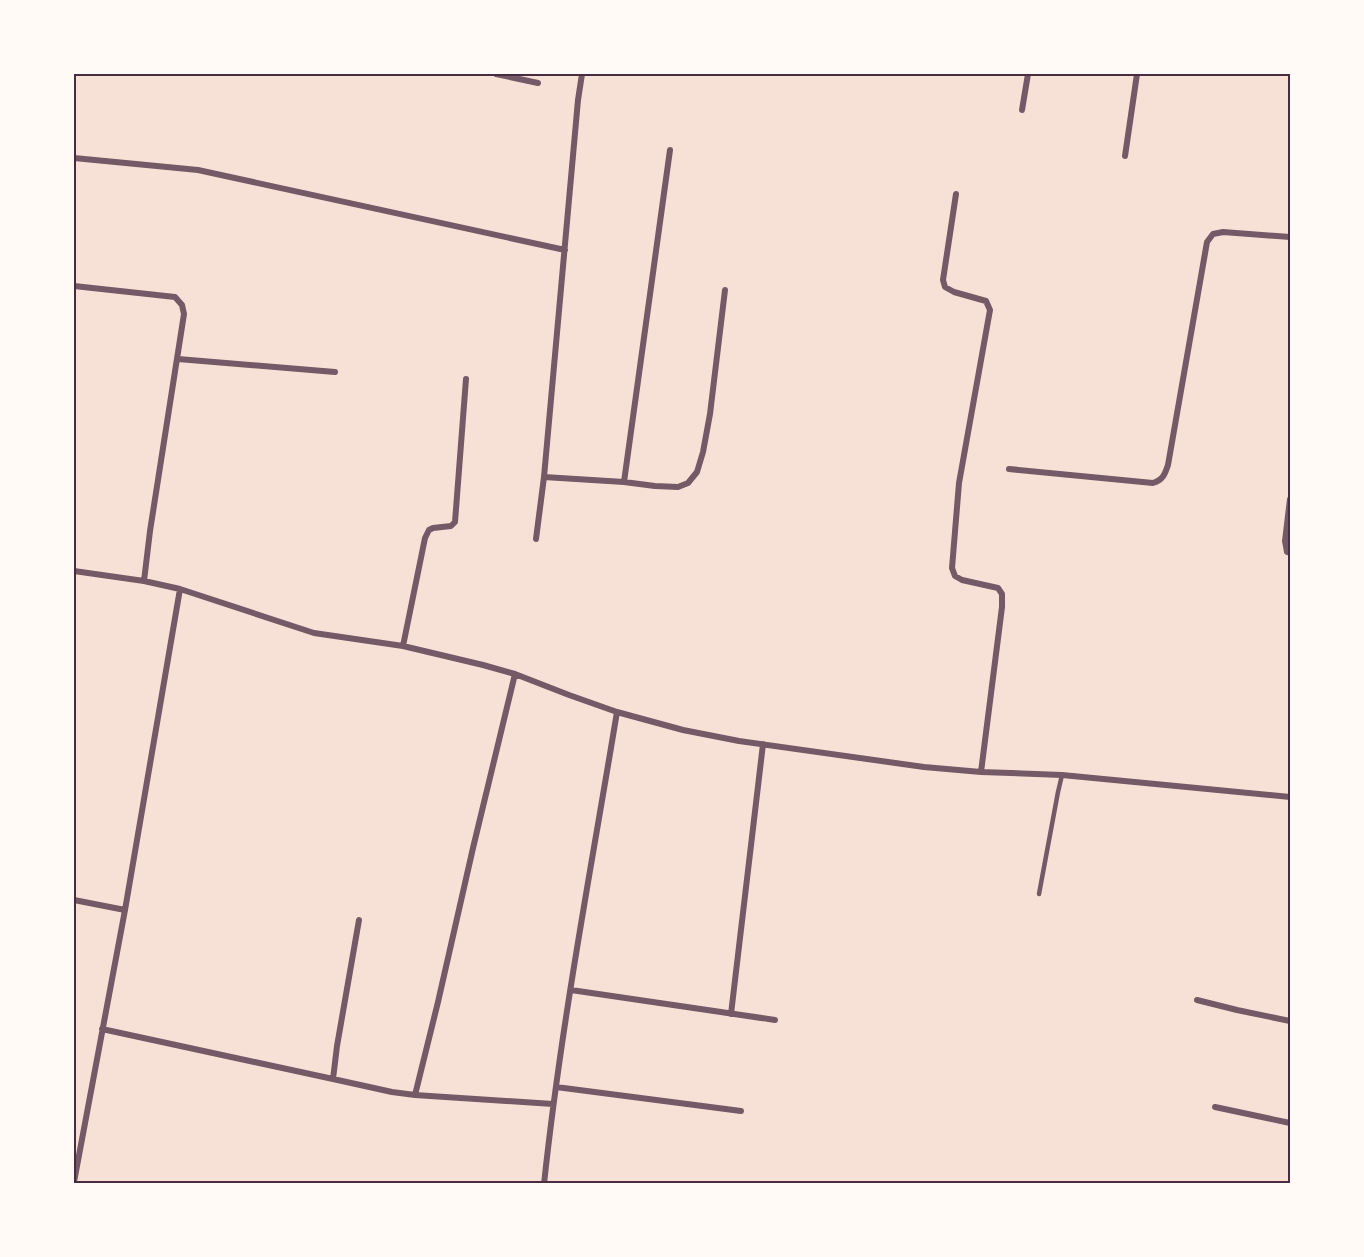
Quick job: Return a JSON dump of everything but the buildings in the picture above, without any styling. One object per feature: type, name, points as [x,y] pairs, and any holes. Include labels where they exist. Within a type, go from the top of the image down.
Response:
[{"type":"street","points":[[496,74],[538,83]]},
{"type":"street","points":[[536,539],[544,477],[582,74]]},
{"type":"street","points":[[1022,110],[1028,74]]},
{"type":"street","points":[[1125,156],[1137,74]]},
{"type":"street","points":[[624,482],[670,150]]},
{"type":"street","points":[[74,158],[198,170],[564,250]]},
{"type":"street","points":[[956,195],[943,280],[945,287],[954,292],[986,301],[990,310],[959,483],[952,568],[954,576],[998,588],[1002,594],[981,772]]},
{"type":"street","points":[[1010,469],[1153,483],[1160,481],[1165,476],[1168,465],[1207,242],[1213,234],[1223,232],[1290,237]]},
{"type":"street","points":[[74,286],[175,297],[182,305],[184,314],[178,359],[144,581]]},
{"type":"street","points":[[544,477],[678,487],[688,483],[697,472],[703,452],[710,414],[725,290]]},
{"type":"street","points":[[178,359],[335,372]]},
{"type":"street","points":[[403,646],[425,538],[429,530],[451,526],[455,522],[466,379]]},
{"type":"street","points":[[1290,499],[1285,541],[1287,552],[1290,553]]},
{"type":"street","points":[[74,571],[144,581],[180,589],[314,633],[403,646],[483,665],[515,674],[617,712],[683,730],[924,767],[1062,775],[1290,797]]},
{"type":"street","points":[[74,1182],[125,910],[180,589]]},
{"type":"street","points":[[415,1095],[515,674]]},
{"type":"street","points":[[544,1184],[553,1104],[617,712]]},
{"type":"street","points":[[731,1014],[763,744]]},
{"type":"street","points":[[74,900],[125,910]]},
{"type":"street","points":[[333,1079],[359,920]]},
{"type":"street","points":[[571,990],[776,1020]]},
{"type":"street","points":[[1197,1000],[1290,1021]]},
{"type":"street","points":[[102,1029],[392,1092],[553,1104]]},
{"type":"street","points":[[556,1087],[741,1111]]},
{"type":"street","points":[[1215,1107],[1290,1124]]},
{"type":"lane","points":[[1039,894],[1062,775]]}]
